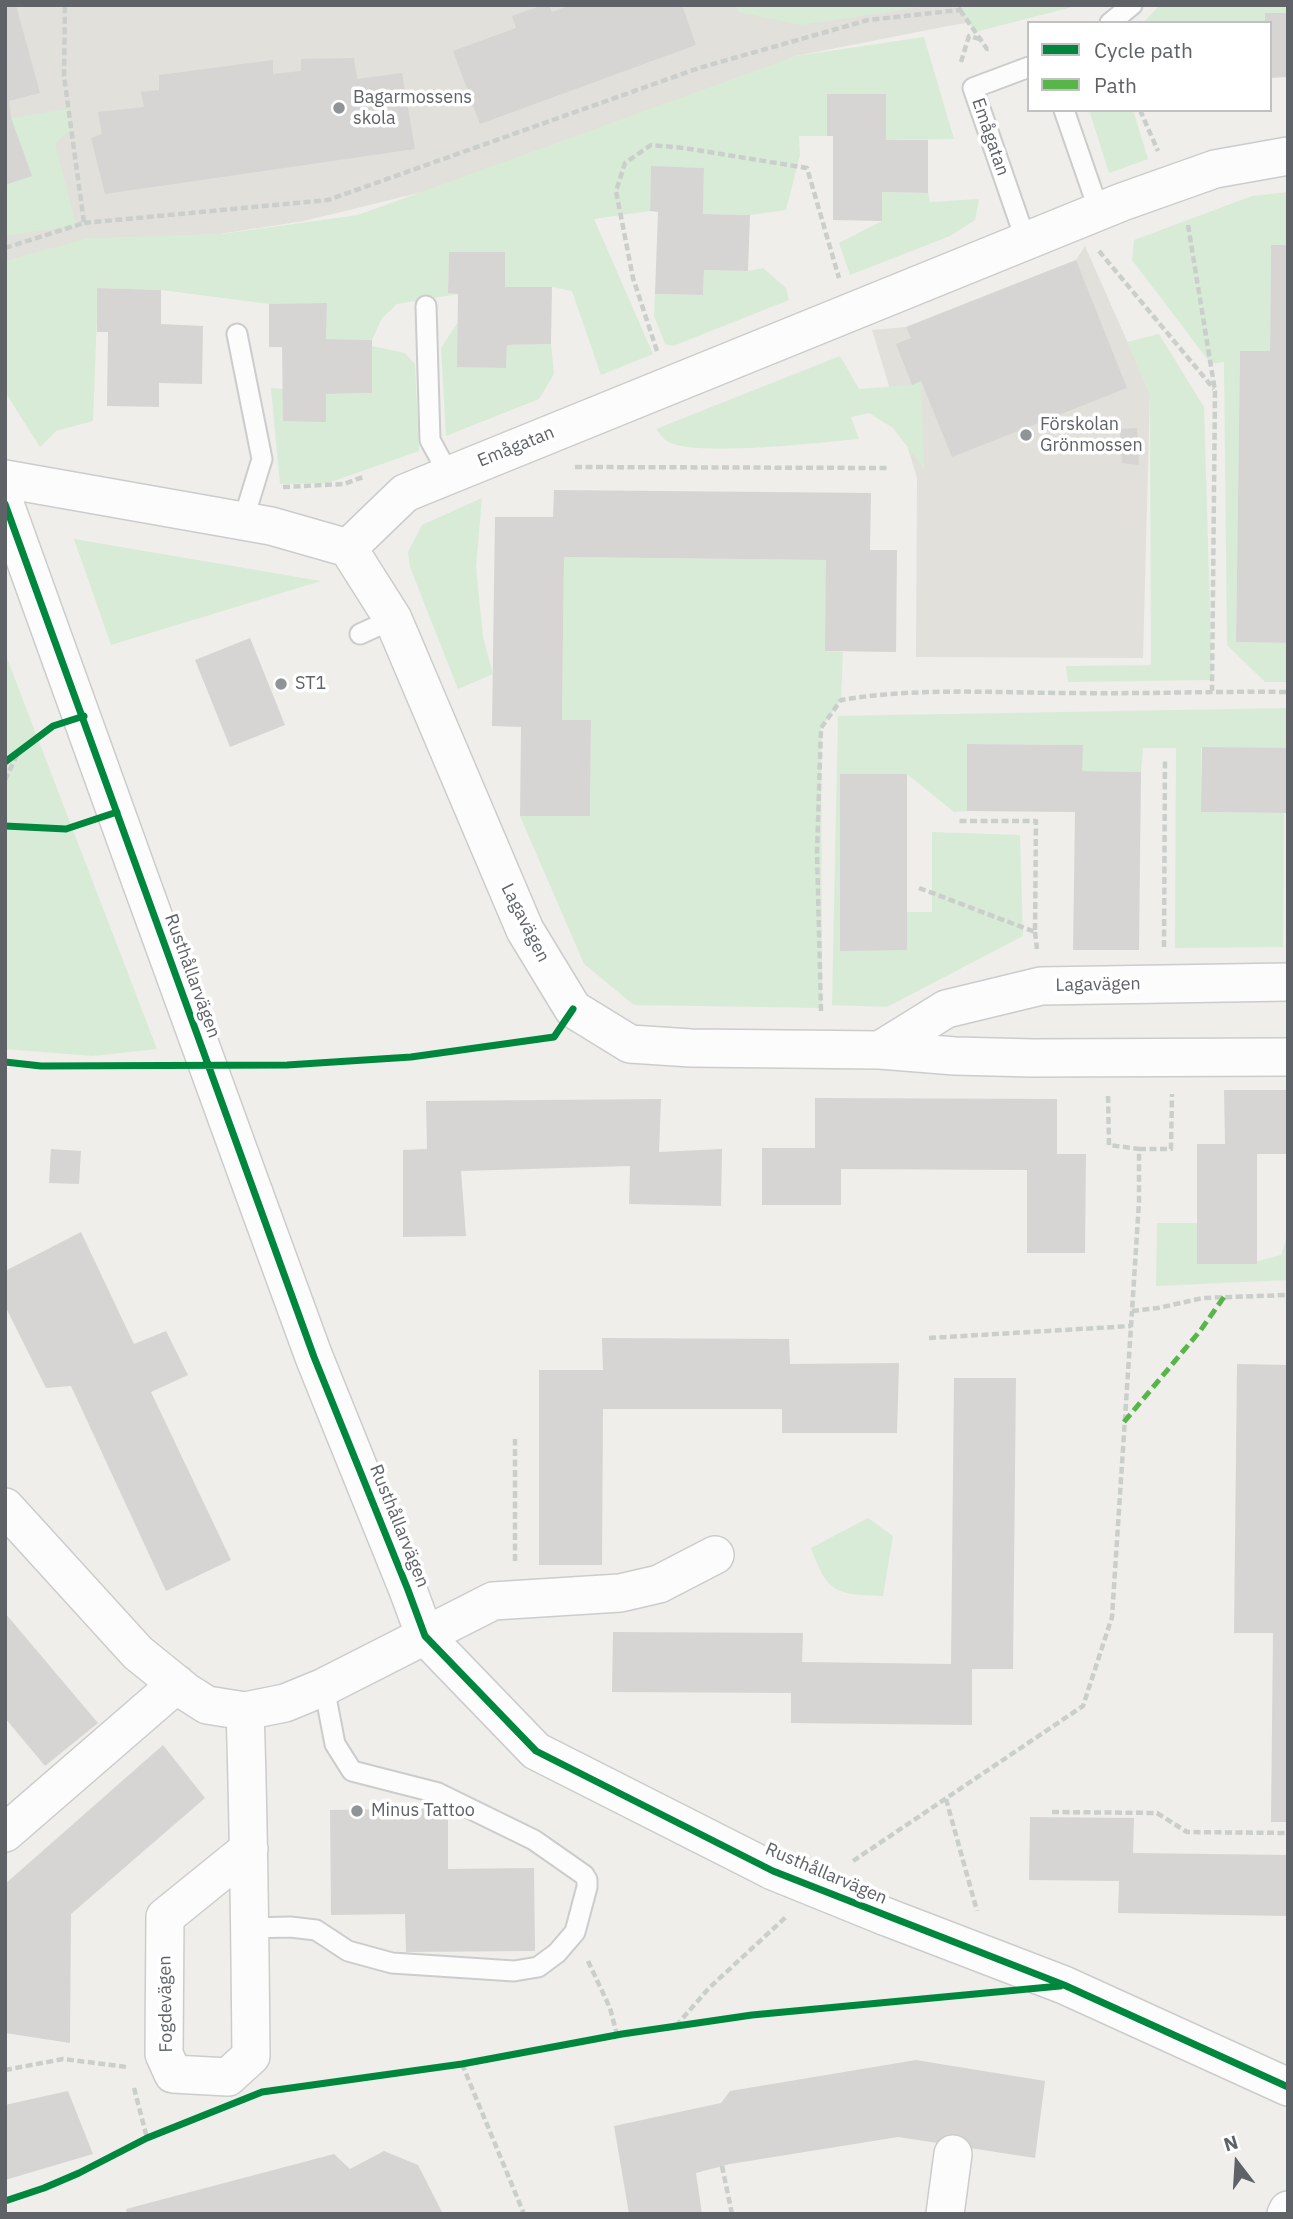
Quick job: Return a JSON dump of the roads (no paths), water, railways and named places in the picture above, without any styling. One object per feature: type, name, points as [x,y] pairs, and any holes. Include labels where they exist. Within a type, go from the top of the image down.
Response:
[{"type":"street","name":"Emågatan","points":[[348,548],[405,493],[1086,216],[1215,169],[1288,156]]},
{"type":"street","points":[[5,479],[271,526],[348,548]]},
{"type":"street","name":"Rusthållarvägen","points":[[5,503],[314,1357],[425,1636],[536,1751],[773,1871],[1064,1985],[1288,2087]]},
{"type":"street","name":"Lagavägen","points":[[348,548],[393,618],[525,930],[573,1009],[630,1044],[691,1048],[880,1050],[955,1056],[1288,1057]]},
{"type":"street","name":"Lagavägen","points":[[880,1050],[946,1009],[1041,986],[1288,982]]},
{"type":"street","points":[[5,1507],[138,1653],[207,1706],[245,1711],[261,1710],[285,1703],[324,1687],[493,1601],[620,1593],[659,1584],[715,1555]]},
{"type":"street","points":[[5,1833],[177,1684]]},
{"type":"street","name":"Fogdevägen","points":[[245,1711],[249,1849],[251,2056],[228,2077],[173,2074],[164,2054],[165,1917],[249,1849]]},
{"type":"street","points":[[945,2214],[953,2154]]},
{"type":"lane","points":[[1112,21],[1132,5]]},
{"type":"lane","name":"Emågatan","points":[[1026,241],[973,88],[1027,68]]},
{"type":"lane","points":[[1064,112],[1086,216]]},
{"type":"lane","points":[[426,306],[430,440],[449,475]]},
{"type":"lane","points":[[237,334],[262,459],[243,521]]},
{"type":"lane","points":[[360,634],[393,618]]},
{"type":"lane","points":[[250,1928],[290,1927],[316,1930],[348,1951],[392,1963],[514,1971],[538,1967],[557,1953],[575,1931],[587,1887],[584,1875],[534,1840],[438,1793],[352,1771],[335,1744],[324,1687]]},
{"type":"place","name":"Bagarmossens skola","points":[[339,108]]},
{"type":"place","name":"Förskolan Grönmossen","points":[[1026,435]]},
{"type":"place","name":"ST1","points":[[281,684]]},
{"type":"place","name":"Minus Tattoo","points":[[357,1811]]}]
